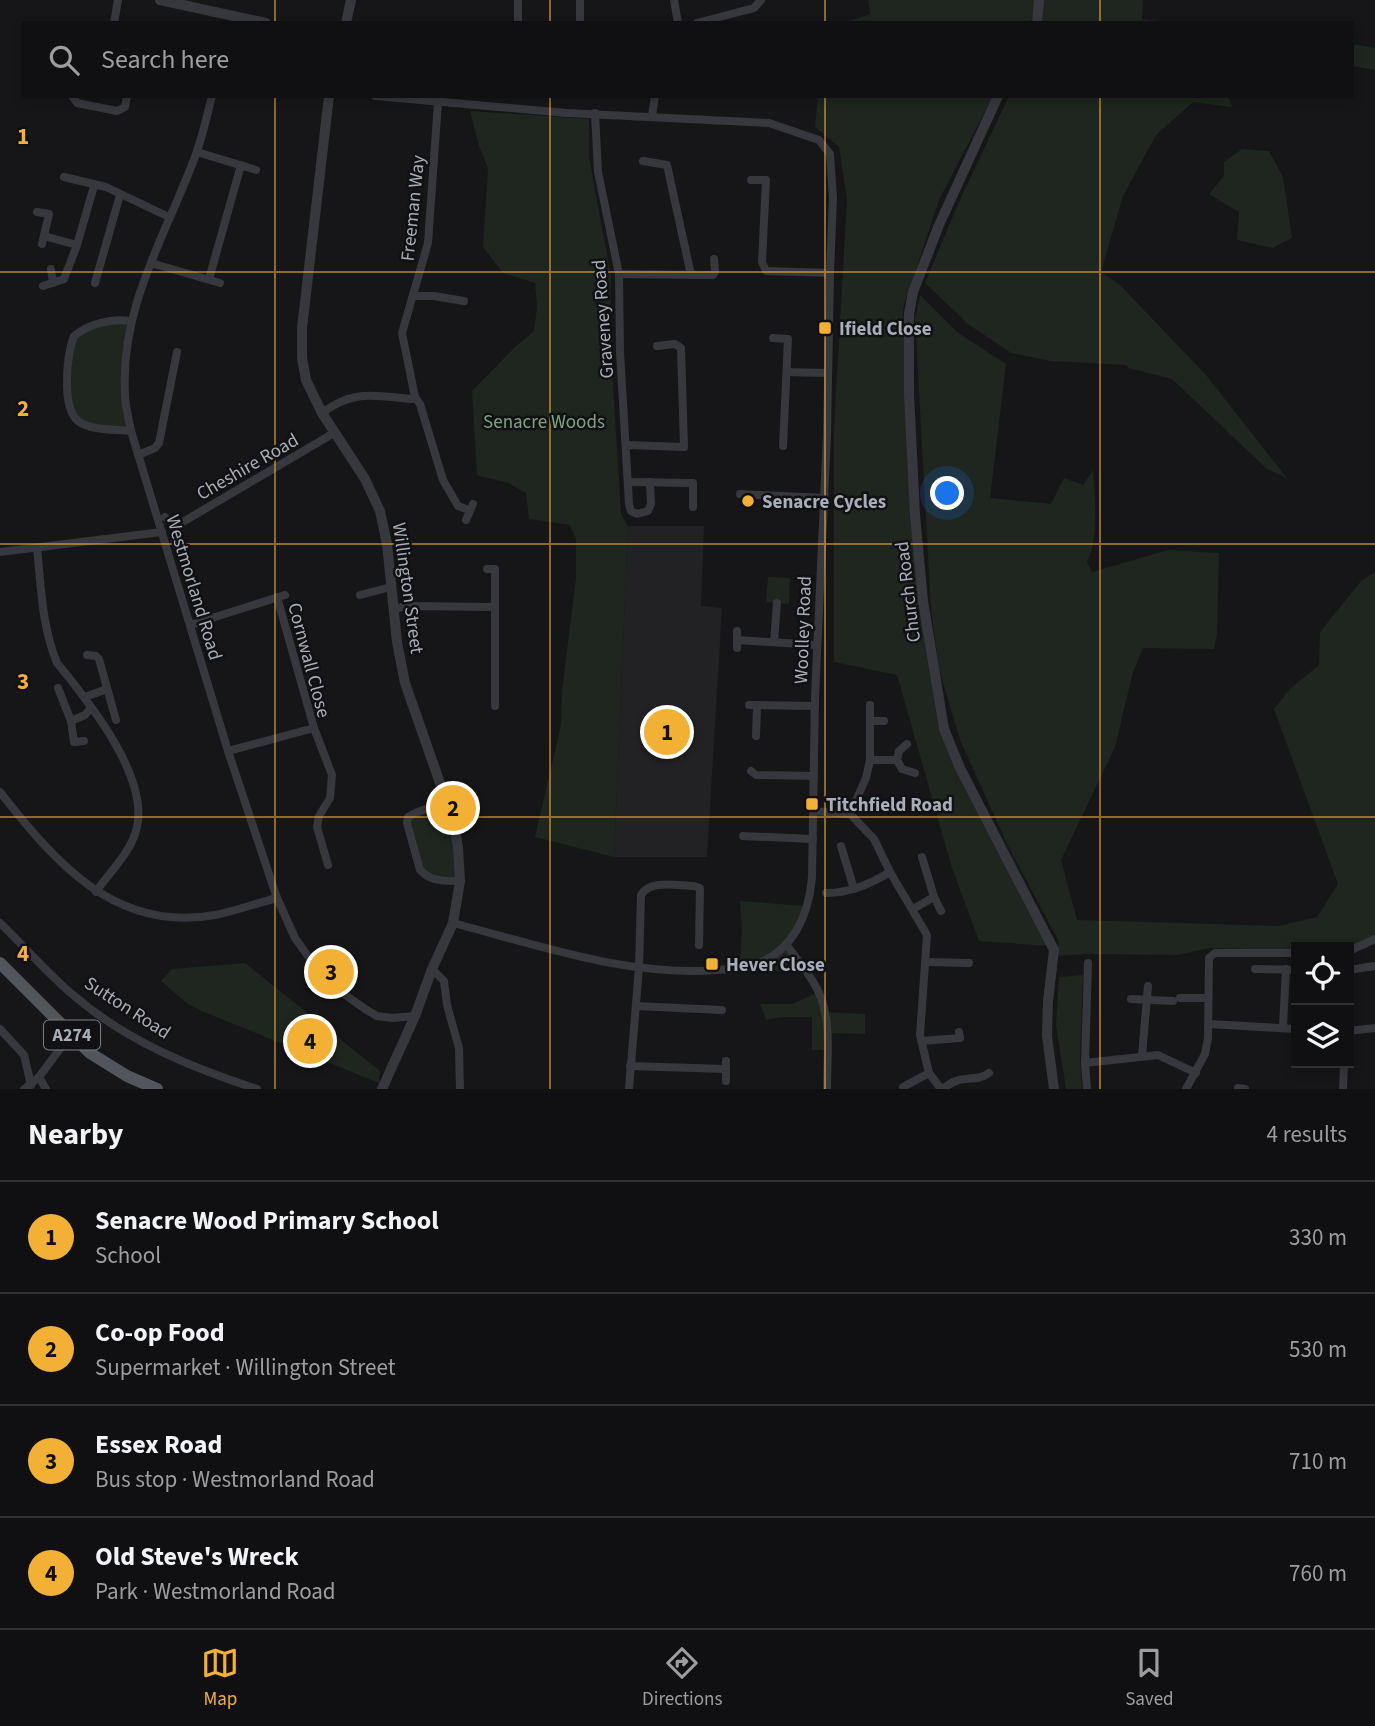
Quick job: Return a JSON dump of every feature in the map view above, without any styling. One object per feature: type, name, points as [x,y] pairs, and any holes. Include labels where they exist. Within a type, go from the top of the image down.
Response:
[{"type":"main road","name":"A274","points":[[0,963],[90,1053],[127,1076],[157,1089]]},
{"type":"street","points":[[114,21],[118,0]]},
{"type":"street","points":[[162,0],[232,19]]},
{"type":"street","points":[[346,21],[351,0]]},
{"type":"street","points":[[518,21],[519,0]]},
{"type":"street","points":[[580,0],[580,21]]},
{"type":"street","points":[[674,0],[678,21]]},
{"type":"street","points":[[705,21],[754,8],[761,0]]},
{"type":"street","points":[[1037,21],[1039,0]]},
{"type":"street","points":[[73,98],[77,103],[117,111],[125,107],[127,98]]},
{"type":"street","name":"Westmorland Road","points":[[211,98],[197,152],[136,299],[124,374],[131,431],[228,751],[277,898],[295,938],[315,966],[337,989],[377,1016],[415,1016]]},
{"type":"street","name":"Willington Street","points":[[329,98],[302,328],[302,358],[306,380],[321,413],[365,479],[380,511],[387,544],[405,683],[456,835],[460,881],[453,923],[382,1089]]},
{"type":"street","name":"Woolley Road","points":[[396,98],[769,123],[819,140],[830,154],[832,162],[827,435],[815,706],[813,877],[799,929],[786,944],[766,959],[740,968],[699,971],[639,967],[561,951],[453,923]]},
{"type":"street","points":[[652,116],[655,98]]},
{"type":"street","name":"Church Road","points":[[997,98],[939,225],[913,292],[909,314],[909,394],[915,515],[923,601],[944,729],[961,768],[1054,950],[1047,1036],[1054,1089]]},
{"type":"street","name":"Freeman Way","points":[[438,102],[428,243],[402,333],[415,397],[420,404],[443,480],[458,506],[471,507],[466,520]]},
{"type":"street","name":"Graveney Road","points":[[595,113],[598,172],[619,274],[620,352],[631,511],[637,514],[648,511],[650,482]]},
{"type":"street","points":[[197,152],[256,170]]},
{"type":"street","points":[[643,161],[667,165],[691,275]]},
{"type":"street","points":[[209,279],[241,165]]},
{"type":"street","points":[[64,177],[106,187],[169,217]]},
{"type":"street","points":[[751,180],[766,180],[762,262],[766,271],[830,273]]},
{"type":"street","points":[[43,286],[64,279],[78,245],[93,186]]},
{"type":"street","points":[[95,283],[120,195]]},
{"type":"street","points":[[37,212],[49,214],[43,240],[78,245]]},
{"type":"street","points":[[619,274],[713,275],[714,259]]},
{"type":"street","points":[[151,263],[220,283]]},
{"type":"street","points":[[51,269],[53,283]]},
{"type":"street","points":[[413,296],[464,300]]},
{"type":"street","points":[[131,321],[120,319],[92,325],[74,337],[68,364],[68,400],[71,412],[79,422],[131,431]]},
{"type":"street","points":[[773,338],[788,340],[783,446]]},
{"type":"street","points":[[626,445],[684,447],[681,348],[675,344],[657,346]]},
{"type":"street","points":[[138,454],[155,448],[159,443],[173,357]]},
{"type":"street","points":[[787,372],[827,373]]},
{"type":"street","points":[[321,413],[335,402],[360,394],[412,399],[415,397]]},
{"type":"street","name":"Cheshire Road","points":[[176,526],[334,433]]},
{"type":"street","points":[[628,482],[692,482],[693,507]]},
{"type":"street","points":[[740,494],[824,498]]},
{"type":"street","points":[[165,517],[176,526],[175,541]]},
{"type":"street","points":[[0,552],[162,532]]},
{"type":"street","points":[[37,548],[52,651],[57,663],[112,736],[135,796],[138,816],[134,837],[96,892]]},
{"type":"street","points":[[488,569],[495,569],[495,706]]},
{"type":"street","points":[[360,594],[391,587]]},
{"type":"street","name":"Cornwall Close","points":[[191,625],[281,596],[314,728],[228,751]]},
{"type":"street","points":[[774,642],[777,603]]},
{"type":"street","points":[[394,609],[407,606],[495,607]]},
{"type":"street","points":[[737,640],[817,645]]},
{"type":"street","points":[[87,655],[99,659],[114,717]]},
{"type":"street","points":[[85,697],[107,689]]},
{"type":"street","points":[[60,691],[71,721],[74,742],[85,741]]},
{"type":"street","points":[[756,736],[753,705],[815,706]]},
{"type":"street","points":[[850,814],[866,778],[870,760],[870,705]]},
{"type":"street","points":[[71,721],[85,715],[91,708]]},
{"type":"street","points":[[870,721],[884,721]]},
{"type":"street","points":[[314,728],[332,775],[330,798],[319,816],[317,827],[329,858]]},
{"type":"street","points":[[907,744],[899,751],[897,760],[902,769],[915,774]]},
{"type":"street","points":[[870,760],[897,760]]},
{"type":"street","points":[[751,772],[756,775],[814,776]]},
{"type":"street","points":[[0,792],[75,877],[96,892],[130,908],[155,915],[215,915],[277,898]]},
{"type":"street","points":[[447,804],[432,806],[413,814],[408,817],[407,823],[420,870],[425,876],[439,881],[460,881]]},
{"type":"street","points":[[814,811],[850,814],[874,839],[927,935],[921,1041],[929,1073],[942,1089],[961,1078],[982,1078],[989,1073]]},
{"type":"street","points":[[743,836],[813,839]]},
{"type":"street","points":[[841,846],[854,889]]},
{"type":"street","points":[[922,857],[941,911]]},
{"type":"street","points":[[917,875],[926,871]]},
{"type":"street","points":[[827,893],[854,889],[890,872]]},
{"type":"street","points":[[629,1089],[639,967],[641,895],[651,885],[700,888],[699,944]]},
{"type":"street","points":[[913,909],[934,897]]},
{"type":"street","name":"Sutton Road","points":[[0,923],[70,993],[125,1033],[173,1059],[257,1089]]},
{"type":"street","points":[[1354,949],[1375,939]]},
{"type":"street","points":[[786,944],[815,984],[825,1012],[827,1089]]},
{"type":"street","points":[[1186,1089],[1205,1054],[1209,1024],[1208,962],[1211,955],[1242,952],[1291,953]]},
{"type":"street","points":[[926,962],[969,963]]},
{"type":"street","points":[[1087,1089],[1085,1063],[1088,963]]},
{"type":"street","points":[[1354,969],[1375,967]]},
{"type":"street","points":[[432,969],[444,981],[447,1005],[459,1048],[460,1089]]},
{"type":"street","points":[[1255,969],[1291,970]]},
{"type":"street","points":[[1283,1027],[1286,970]]},
{"type":"street","points":[[1142,1055],[1148,986]]},
{"type":"street","points":[[1130,999],[1147,1001],[1208,998]]},
{"type":"street","points":[[636,1006],[722,1010]]},
{"type":"street","points":[[1209,1024],[1291,1028]]},
{"type":"street","points":[[1354,1030],[1375,1028]]},
{"type":"street","points":[[0,1029],[24,1055],[27,1087]]},
{"type":"street","points":[[921,1041],[960,1038],[959,1032]]},
{"type":"street","points":[[27,1087],[39,1077],[71,1034]]},
{"type":"street","points":[[1085,1063],[1158,1055],[1196,1073]]},
{"type":"street","points":[[630,1066],[726,1065],[726,1082]]},
{"type":"street","points":[[1343,1089],[1344,1068]]},
{"type":"street","points":[[903,1087],[929,1073]]},
{"type":"street","points":[[39,1077],[46,1089]]},
{"type":"shaded area","points":[[628,526],[704,526],[701,606],[722,608],[707,857],[614,857]]},
{"type":"green space","points":[[868,0],[1035,0],[1035,13],[1031,21],[851,21],[870,14]]},
{"type":"green space","points":[[1042,0],[1143,0],[1142,19],[1158,21],[1041,21]]},
{"type":"green space","points":[[1354,44],[1375,48],[1375,70],[1354,66]]},
{"type":"green space","points":[[818,98],[992,98],[939,200],[903,308],[915,562],[938,725],[1049,946],[979,941],[952,868],[897,675],[834,662],[834,427],[847,200],[839,147],[815,127]]},
{"type":"green space","points":[[1008,98],[1229,98],[1232,107],[1193,102],[1156,135],[1123,196],[1101,272],[1120,285],[1206,375],[1287,478],[1267,469],[1172,379],[1126,365],[1051,361],[1011,353],[968,324],[925,283],[958,204]]},
{"type":"green space","name":"Senacre Woods","points":[[470,111],[589,119],[589,157],[611,276],[610,337],[621,514],[628,526],[614,857],[535,837],[561,725],[562,691],[576,578],[576,539],[570,525],[529,519],[526,493],[508,483],[477,475],[472,391],[534,331],[537,308],[535,283],[503,273],[483,247],[488,168]]},
{"type":"green space","points":[[1242,149],[1269,151],[1283,177],[1292,238],[1272,248],[1237,240],[1239,212],[1209,194],[1224,176],[1224,162]]},
{"type":"green space","points":[[920,295],[957,332],[1006,364],[990,498],[1051,504],[1064,478],[1083,485],[1093,470],[1095,530],[1087,562],[1092,572],[1168,550],[1219,553],[1217,635],[1214,649],[1143,648],[1133,672],[1115,747],[1061,860],[1077,920],[1278,926],[1317,917],[1338,884],[1274,709],[1291,688],[1319,665],[1320,632],[1361,581],[1375,572],[1375,936],[1354,944],[1354,942],[1291,942],[1291,950],[1209,948],[1178,955],[1056,956],[1059,942],[1008,846],[960,740],[939,669],[931,609],[915,319]]},
{"type":"green space","points":[[130,321],[124,375],[131,431],[94,427],[71,412],[71,345],[82,329]]},
{"type":"green space","points":[[768,577],[790,578],[789,604],[766,602]]},
{"type":"green space","points":[[447,804],[460,881],[425,876],[408,817]]},
{"type":"green space","points":[[740,901],[807,906],[786,944],[802,966],[781,972],[773,968],[766,959],[740,968]]},
{"type":"green space","points":[[245,963],[380,1071],[379,1083],[204,1012],[188,1004],[161,981],[172,969]]},
{"type":"green space","points":[[1083,975],[1080,1059],[1082,1089],[1066,1089],[1056,1025],[1059,977]]},
{"type":"green space","points":[[819,992],[825,1012],[865,1014],[865,1034],[827,1033],[828,1050],[812,1050],[812,1017],[766,1020],[760,1004],[792,1004]]},
{"type":"place","name":"Ifield Close","points":[[825,328]]},
{"type":"place","name":"Senacre Cycles","points":[[748,501]]},
{"type":"place","name":"Senacre Wood Primary School","points":[[667,732]]},
{"type":"place","name":"Titchfield Road","points":[[812,804]]},
{"type":"place","name":"Co-op Food","points":[[453,808]]},
{"type":"place","name":"Hever Close","points":[[712,964]]},
{"type":"place","name":"Essex Road","points":[[331,972]]},
{"type":"place","name":"Old Steve's Wreck","points":[[310,1041]]}]
